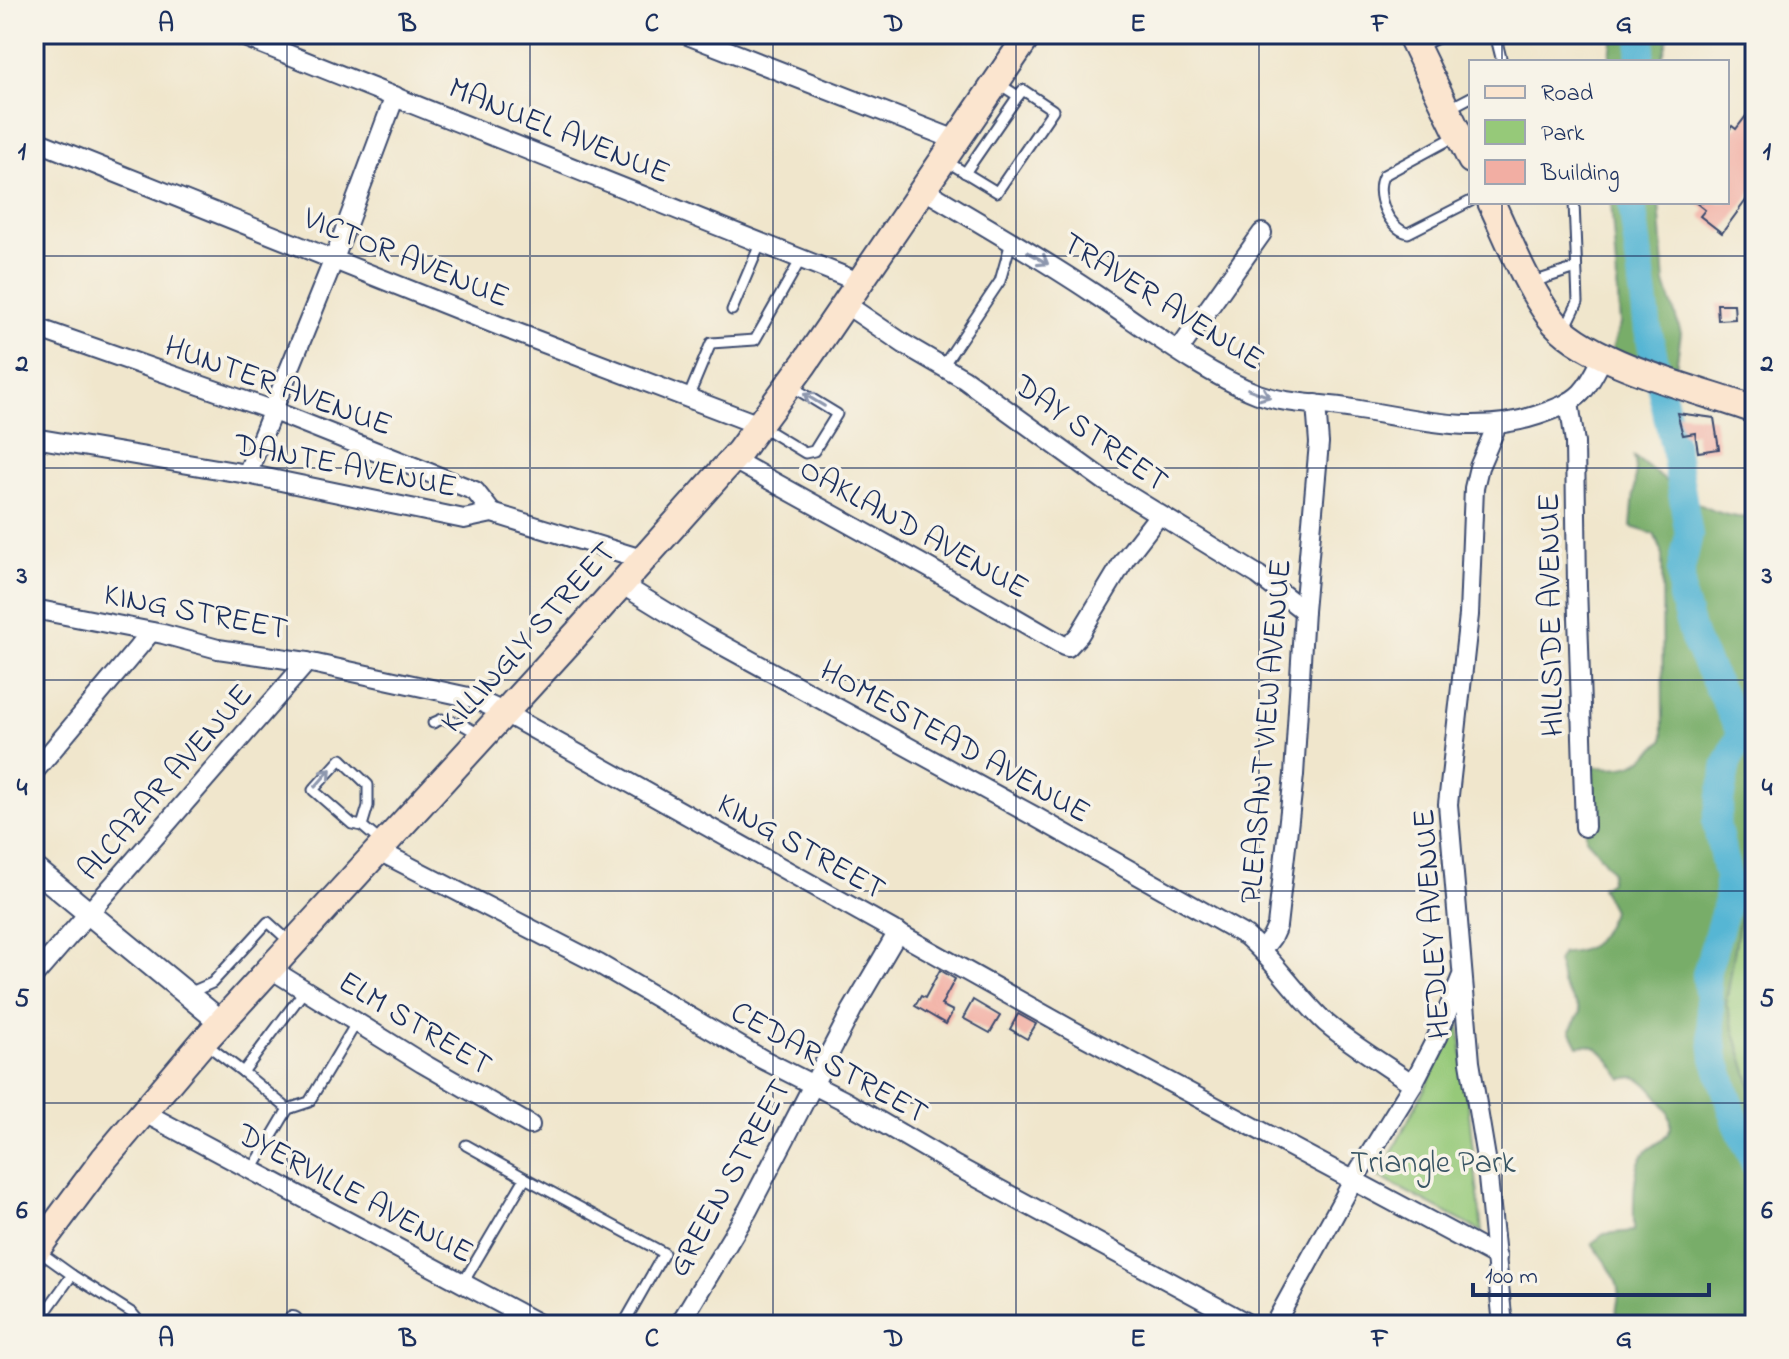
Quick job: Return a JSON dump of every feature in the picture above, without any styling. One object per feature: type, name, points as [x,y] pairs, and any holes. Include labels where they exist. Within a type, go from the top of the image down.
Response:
[{"type":"main road","name":"KILLINGLY STREET","points":[[35,1251],[143,1112],[203,1042],[732,459],[788,385],[923,189],[955,157],[1007,89],[1029,34]]},
{"type":"main road","points":[[1414,41],[1469,156]]},
{"type":"main road","points":[[1492,204],[1530,283],[1551,319],[1563,332],[1611,360],[1755,410]]},
{"type":"street","name":"MANUEL AVENUE","points":[[237,34],[801,258],[852,293]]},
{"type":"street","points":[[685,34],[955,157]]},
{"type":"street","points":[[247,474],[334,259],[395,96]]},
{"type":"street","name":"VICTOR AVENUE","points":[[34,140],[502,327],[759,425]]},
{"type":"street","name":"TRAVER AVENUE","points":[[923,189],[1064,274],[1179,350],[1257,393],[1284,402],[1472,427],[1497,425],[1520,421],[1569,402],[1611,360]]},
{"type":"street","points":[[1179,350],[1262,233]]},
{"type":"street","name":"DAY STREET","points":[[852,293],[904,344],[964,379],[1105,481],[1258,575],[1304,611]]},
{"type":"street","name":"HUNTER AVENUE","points":[[34,327],[271,410],[475,491],[492,513]]},
{"type":"street","name":"HILLSIDE AVENUE","points":[[1569,402],[1575,443],[1585,827]]},
{"type":"street","name":"PLEASANT VIEW AVENUE","points":[[1316,404],[1319,443],[1294,775],[1277,926],[1262,950],[1326,1023],[1413,1084]]},
{"type":"street","name":"HEDLEY AVENUE","points":[[1497,425],[1479,467],[1474,488],[1469,615],[1448,804],[1470,1062],[1486,1158],[1503,1325]]},
{"type":"street","name":"DANTE AVENUE","points":[[34,438],[247,474],[464,519],[492,513],[642,559]]},
{"type":"street","name":"OAKLAND AVENUE","points":[[732,459],[1068,647],[1079,635],[1125,559],[1159,515]]},
{"type":"street","name":"HOMESTEAD AVENUE","points":[[621,584],[717,643],[1215,918],[1246,936],[1262,950]]},
{"type":"street","name":"KING STREET","points":[[34,609],[218,649],[307,662],[473,698],[1070,1029],[1497,1257]]},
{"type":"street","points":[[34,772],[151,632]]},
{"type":"street","name":"ALCAZAR AVENUE","points":[[34,976],[307,662]]},
{"type":"street","name":"CEDAR STREET","points":[[382,848],[599,964],[762,1059],[815,1084],[956,1166],[1250,1325]]},
{"type":"street","points":[[34,868],[221,1022]]},
{"type":"street","name":"GREEN STREET","points":[[679,1325],[748,1210],[852,1010],[898,932]]},
{"type":"street","name":"ELM STREET","points":[[271,969],[358,1020],[422,1063],[530,1125]]},
{"type":"street","points":[[1274,1325],[1353,1181],[1413,1084],[1437,1037],[1462,975]]},
{"type":"street","name":"DYERVILLE AVENUE","points":[[143,1112],[463,1283],[515,1317],[541,1325]]},
{"type":"lane","points":[[1414,41],[1446,34]]},
{"type":"lane","points":[[1495,34],[1502,60]]},
{"type":"lane","points":[[955,157],[997,192],[1053,110],[1023,90],[1007,89]]},
{"type":"lane","points":[[1447,109],[1469,98]]},
{"type":"lane","points":[[1459,135],[1384,175],[1379,182],[1379,193],[1392,224],[1399,231],[1408,233],[1469,202]]},
{"type":"lane","points":[[1563,332],[1578,302],[1574,204]]},
{"type":"lane","points":[[732,310],[761,242]]},
{"type":"lane","points":[[943,366],[1000,281],[1011,242]]},
{"type":"lane","points":[[688,398],[711,343],[755,340],[801,258]]},
{"type":"lane","points":[[1530,283],[1576,268]]},
{"type":"lane","points":[[759,425],[805,453],[814,451],[837,414],[788,385]]},
{"type":"lane","points":[[433,723],[442,719],[460,723],[482,736]]},
{"type":"lane","points":[[362,826],[368,806],[368,785],[341,759],[313,790],[352,824],[362,826],[382,848]]},
{"type":"lane","points":[[187,994],[212,983],[268,922],[293,944]]},
{"type":"lane","points":[[243,1072],[305,990]]},
{"type":"lane","points":[[252,1170],[288,1109],[309,1102],[358,1020]]},
{"type":"lane","points":[[203,1042],[288,1109]]},
{"type":"lane","points":[[466,1145],[664,1253],[623,1325]]},
{"type":"lane","points":[[463,1283],[525,1178]]},
{"type":"lane","points":[[35,1251],[132,1313],[142,1325]]},
{"type":"lane","points":[[36,1325],[72,1275]]},
{"type":"green space","points":[[1613,34],[1669,34],[1662,60],[1609,60]]},
{"type":"green space","points":[[1611,204],[1659,204],[1665,283],[1681,333],[1674,381],[1607,364],[1620,324]]},
{"type":"green space","points":[[1634,457],[1705,507],[1737,517],[1755,518],[1755,826],[1726,1003],[1755,1099],[1755,1325],[1618,1325],[1617,1285],[1611,1270],[1592,1243],[1604,1234],[1634,1231],[1634,1193],[1639,1163],[1645,1152],[1667,1135],[1671,1125],[1663,1104],[1645,1083],[1634,1077],[1622,1079],[1599,1050],[1586,1045],[1578,1046],[1570,1030],[1580,1013],[1562,983],[1557,962],[1562,953],[1582,950],[1595,942],[1613,910],[1601,887],[1610,881],[1612,871],[1586,838],[1585,767],[1628,766],[1644,758],[1663,740],[1662,551],[1654,534],[1631,527],[1636,468]]},
{"type":"green space","points":[[1755,826],[1755,1099],[1726,1003]]},
{"type":"green space","name":"Triangle Park","points":[[1459,1022],[1482,1232],[1379,1177]]},
{"type":"building","points":[[1755,104],[1755,188],[1722,233],[1700,216],[1705,210],[1698,204],[1729,204],[1729,130],[1732,126],[1736,129]]},
{"type":"building","points":[[1717,304],[1734,304],[1735,319],[1718,320]]},
{"type":"building","points":[[1677,413],[1714,418],[1719,449],[1698,452],[1695,433],[1683,435]]},
{"type":"building","points":[[940,970],[955,979],[941,1005],[953,1011],[946,1024],[915,1006],[921,996],[925,998]]},
{"type":"building","points":[[973,1000],[1000,1016],[990,1033],[963,1018]]},
{"type":"building","points":[[1018,1014],[1036,1024],[1027,1039],[1010,1029]]},
{"type":"waterway","points":[[1639,60],[1643,34]]},
{"type":"waterway","points":[[1632,204],[1648,330],[1675,451],[1689,535],[1681,570],[1682,598],[1694,639],[1741,733],[1727,764],[1716,823],[1728,878],[1728,900],[1706,974],[1715,1058],[1736,1121],[1755,1164]]}]
